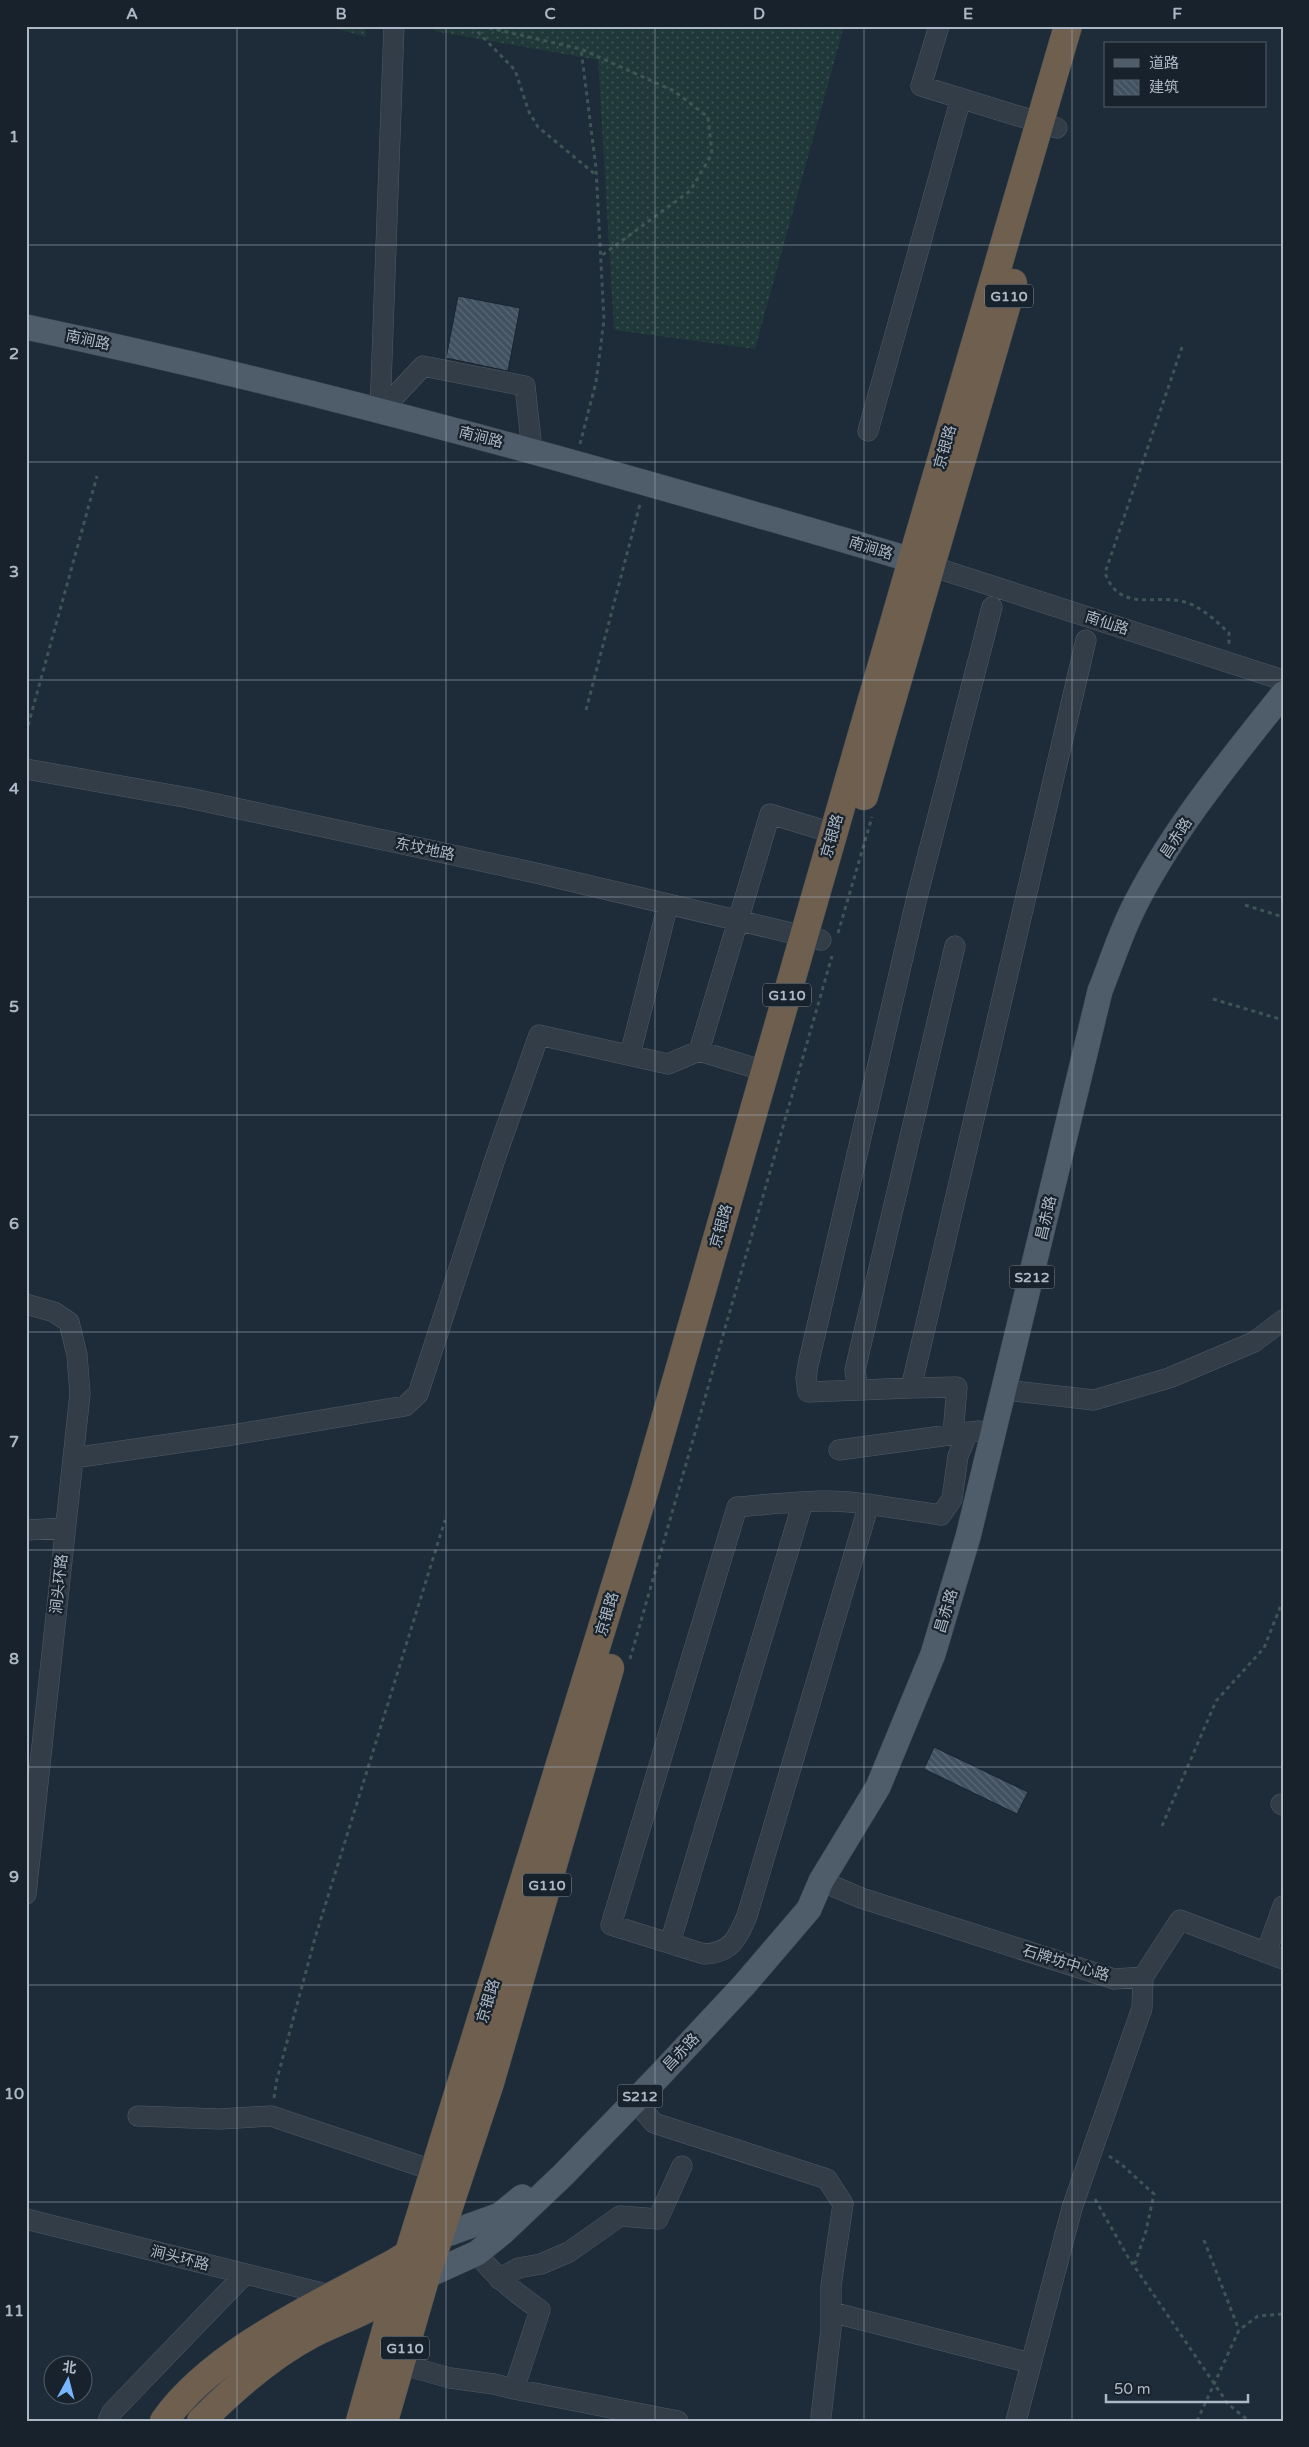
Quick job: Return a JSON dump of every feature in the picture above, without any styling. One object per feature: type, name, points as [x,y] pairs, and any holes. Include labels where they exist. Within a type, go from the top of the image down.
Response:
[{"type":"highway","name":"京银路","points":[[1049,125],[1068,26]]},
{"type":"highway","name":"京银路","points":[[384,2421],[426,2276],[490,2083],[678,1434],[824,941],[922,563],[1049,125],[1086,26]]},
{"type":"highway","name":"京银路","points":[[678,1434],[765,1071],[824,941],[834,833],[922,563]]},
{"type":"highway","name":"京银路","points":[[360,2421],[397,2291],[435,2171],[662,1490]]},
{"type":"highway","points":[[164,2421],[196,2385],[226,2362],[292,2317],[334,2296],[410,2253]]},
{"type":"highway","points":[[201,2421],[250,2374],[311,2335],[383,2301],[397,2291]]},
{"type":"main road","name":"南涧路","points":[[26,327],[131,349],[575,461],[922,563]]},
{"type":"main road","name":"昌赤路","points":[[397,2291],[477,2253],[503,2232],[563,2175],[635,2101],[744,1985],[809,1909],[821,1881],[878,1787],[932,1654],[968,1537],[996,1428],[1100,991],[1131,913],[1174,839],[1233,756],[1283,694]]},
{"type":"main road","name":"昌赤路","points":[[410,2253],[439,2237],[500,2215],[524,2195],[709,2008],[800,1902],[821,1881]]},
{"type":"street","points":[[380,412],[394,26]]},
{"type":"street","points":[[939,26],[920,86],[1049,125]]},
{"type":"street","points":[[868,431],[961,98]]},
{"type":"street","points":[[380,412],[423,366],[525,386],[532,450]]},
{"type":"street","name":"南仙路","points":[[922,563],[1283,680]]},
{"type":"street","points":[[869,1504],[747,1916],[737,1940],[719,1954],[704,1954],[612,1925],[737,1507],[803,1502],[869,1504],[941,1515],[952,1498],[961,1433],[957,1387],[808,1392],[806,1378],[917,897],[992,607]]},
{"type":"street","points":[[911,1388],[1086,640]]},
{"type":"street","name":"东坟地路","points":[[26,768],[199,800],[668,904],[824,941]]},
{"type":"street","points":[[699,1051],[770,814],[834,833]]},
{"type":"street","points":[[630,1055],[668,904]]},
{"type":"street","points":[[858,1390],[855,1370],[954,946]]},
{"type":"street","points":[[73,1458],[232,1435],[405,1406],[418,1394],[496,1156],[539,1035],[668,1064],[699,1051],[765,1071]]},
{"type":"street","name":"涧头环路","points":[[26,1304],[54,1312],[69,1322],[77,1355],[80,1394],[26,1894]]},
{"type":"street","points":[[1005,1390],[1094,1400],[1170,1378],[1246,1346],[1283,1320]]},
{"type":"street","points":[[840,1450],[996,1428]]},
{"type":"street","points":[[670,1944],[803,1502]]},
{"type":"street","points":[[26,1530],[65,1528]]},
{"type":"street","name":"石牌坊中心路","points":[[821,1881],[861,1898],[1114,1979],[1143,1977]]},
{"type":"street","points":[[1016,2421],[1072,2208],[1142,2008],[1143,1977],[1180,1920],[1274,1956],[1283,1906]]},
{"type":"street","points":[[635,2101],[654,2123],[827,2179],[843,2204],[831,2286],[831,2312],[821,2417]]},
{"type":"street","points":[[138,2116],[219,2119],[271,2116],[435,2171]]},
{"type":"street","points":[[499,2279],[518,2268],[542,2264],[569,2252],[620,2216],[658,2219],[682,2166]]},
{"type":"street","name":"涧头环路","points":[[26,2220],[334,2296]]},
{"type":"street","points":[[477,2253],[499,2279],[540,2310],[514,2389]]},
{"type":"street","points":[[108,2421],[112,2412],[245,2274]]},
{"type":"street","points":[[831,2312],[1030,2363]]},
{"type":"street","points":[[400,2364],[450,2378],[494,2384],[678,2421]]},
{"type":"path","points":[[472,26],[515,70],[529,112],[538,127],[596,175]]},
{"type":"path","points":[[481,26],[581,49],[674,91],[708,117],[712,154],[690,191],[601,256]]},
{"type":"path","points":[[575,461],[596,382],[604,320],[596,175],[581,49]]},
{"type":"path","points":[[1182,347],[1105,573],[1110,587],[1123,597],[1145,600],[1174,600],[1190,604],[1206,612],[1229,632],[1230,641],[1224,661]]},
{"type":"path","points":[[26,733],[97,476]]},
{"type":"path","points":[[586,710],[646,482]]},
{"type":"path","points":[[662,1490],[824,941],[874,810]]},
{"type":"path","points":[[1245,906],[1283,917]]},
{"type":"path","points":[[1213,999],[1283,1020]]},
{"type":"path","points":[[271,2116],[277,2078],[315,1938],[445,1520]]},
{"type":"path","points":[[1162,1826],[1216,1701],[1264,1648],[1283,1600]]},
{"type":"path","points":[[1094,2147],[1121,2164],[1154,2194],[1146,2231],[1134,2266]]},
{"type":"path","points":[[1083,2177],[1134,2266],[1216,2383],[1228,2404],[1249,2421]]},
{"type":"path","points":[[1204,2240],[1240,2330]]},
{"type":"path","points":[[1197,2421],[1240,2330],[1258,2316],[1283,2314]]},
{"type":"green space","points":[[327,26],[365,26],[366,37]]},
{"type":"green space","points":[[434,26],[844,26],[755,349],[614,330],[598,60],[434,31]]},
{"type":"building","points":[[458,296],[520,308],[508,371],[446,358]]},
{"type":"building","points":[[934,1747],[1028,1792],[1017,1814],[924,1769]]}]
